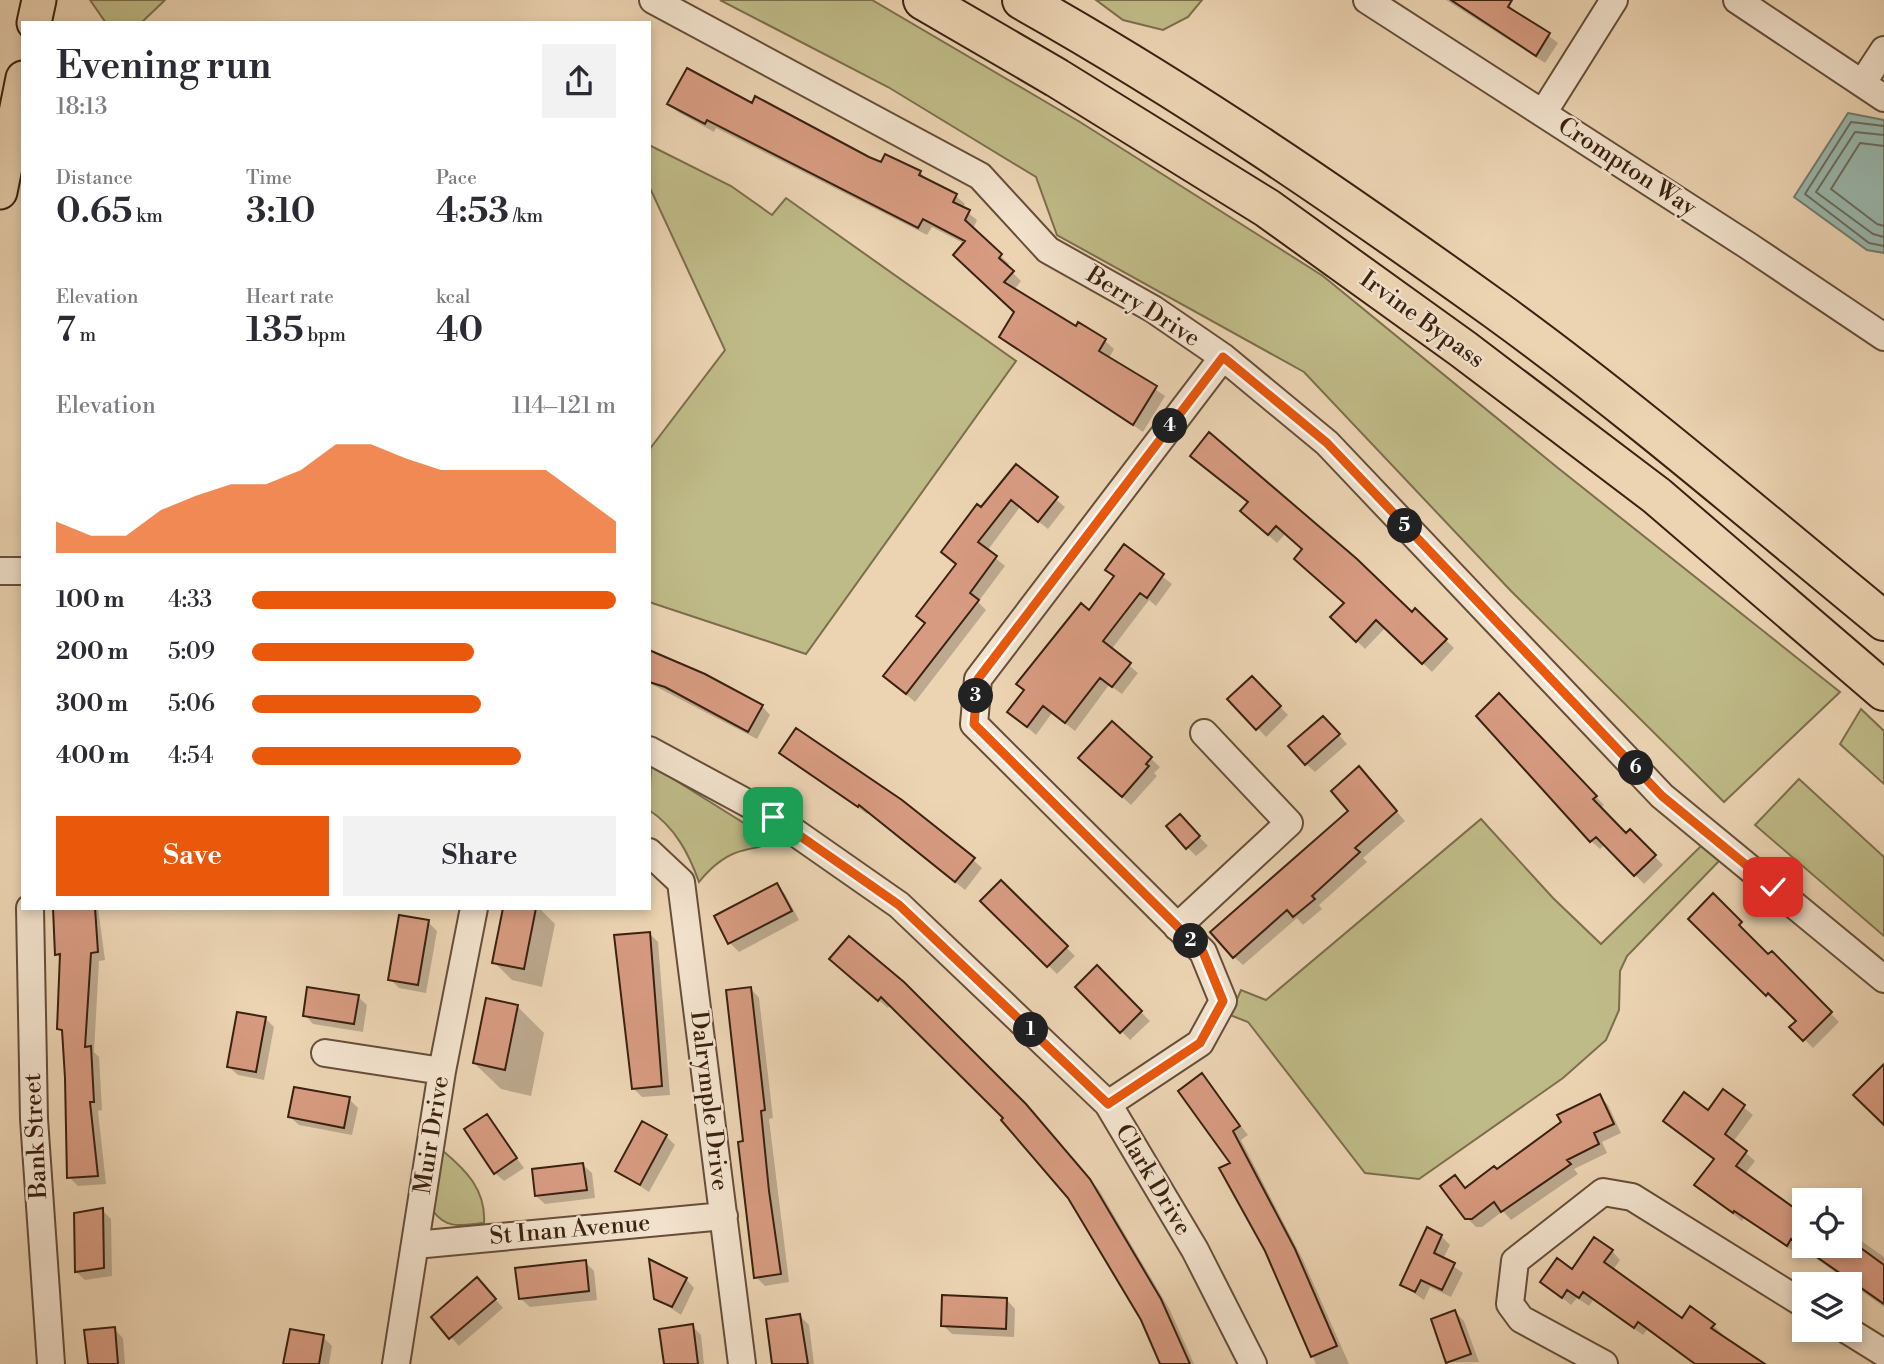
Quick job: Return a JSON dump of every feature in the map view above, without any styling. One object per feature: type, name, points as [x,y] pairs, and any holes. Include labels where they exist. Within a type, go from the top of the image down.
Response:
[{"type":"highway","name":"Irvine Bypass","points":[[923,0],[1057,78],[1267,208],[1452,341],[1657,496],[1884,691]]},
{"type":"highway","name":"Irvine Bypass","points":[[1022,0],[1265,149],[1497,311],[1674,449],[1884,621]]},
{"type":"main road","points":[[34,21],[39,0]]},
{"type":"main road","points":[[0,192],[21,88]]},
{"type":"street","name":"Berry Drive","points":[[653,0],[980,176],[1048,250],[1153,309],[1223,357],[1327,443],[1662,796],[1884,979]]},
{"type":"street","name":"Crompton Way","points":[[1367,0],[1884,337]]},
{"type":"street","points":[[1543,113],[1614,0]]},
{"type":"street","points":[[1737,0],[1884,98]]},
{"type":"street","points":[[1863,82],[1884,50]]},
{"type":"street","points":[[1108,1104],[1200,1043],[1223,1001],[1203,952],[974,724],[978,679],[1223,357]]},
{"type":"street","points":[[0,571],[21,571]]},
{"type":"street","points":[[1177,927],[1289,823],[1204,733]]},
{"type":"street","name":"Clark Drive","points":[[651,751],[773,817],[899,905],[1108,1104],[1195,1250],[1253,1364]]},
{"type":"street","name":"Dalrymple Drive","points":[[651,854],[681,882],[742,1364]]},
{"type":"street","name":"Bank Street","points":[[30,910],[34,1119],[51,1364]]},
{"type":"street","name":"Muir Drive","points":[[396,1364],[442,1071],[474,910]]},
{"type":"street","points":[[326,1054],[442,1071]]},
{"type":"street","points":[[1604,1364],[1521,1319],[1510,1304],[1515,1261],[1604,1192],[1632,1197],[1792,1297]]},
{"type":"street","name":"St Inan Avenue","points":[[415,1245],[724,1216]]},
{"type":"street","points":[[1862,1339],[1884,1353]]},
{"type":"shaded area","points":[[90,0],[165,0],[143,21],[105,21]]},
{"type":"shaded area","points":[[720,0],[872,0],[1080,122],[1323,276],[1558,468],[1840,692],[1724,802],[1511,591],[1304,372],[1057,235],[1036,177],[888,87]]},
{"type":"shaded area","points":[[1096,0],[1202,0],[1188,17],[1163,30],[1123,20]]},
{"type":"shaded area","points":[[651,146],[731,186],[772,215],[786,198],[1016,361],[806,654],[651,603],[651,447],[725,350],[651,190]]},
{"type":"shaded area","points":[[1861,709],[1884,731],[1884,784],[1840,744]]},
{"type":"shaded area","points":[[651,765],[771,840],[762,846],[725,858],[699,882],[680,842],[651,812]]},
{"type":"shaded area","points":[[1799,779],[1884,857],[1884,936],[1755,825]]},
{"type":"shaded area","points":[[1481,819],[1553,898],[1601,944],[1701,846],[1719,861],[1627,956],[1620,971],[1619,1010],[1606,1040],[1563,1078],[1419,1179],[1365,1173],[1248,1022],[1230,1015],[1241,990],[1266,1000]]},
{"type":"shaded area","points":[[443,1151],[473,1182],[482,1200],[484,1223],[449,1224],[433,1211]]},
{"type":"water","points":[[1848,113],[1884,120],[1884,253],[1867,250],[1794,197]]},
{"type":"building","points":[[1451,0],[1512,0],[1508,7],[1550,33],[1536,56]]},
{"type":"building","points":[[687,68],[752,103],[755,96],[869,157],[881,162],[885,154],[921,171],[919,175],[957,194],[953,202],[970,210],[965,220],[1002,254],[999,258],[1014,271],[1004,282],[1076,326],[1078,322],[1106,339],[1099,351],[1157,386],[1133,425],[999,337],[1014,312],[953,255],[965,241],[923,219],[918,228],[707,120],[705,124],[667,104]]},
{"type":"building","points":[[1209,432],[1357,559],[1412,612],[1415,608],[1447,639],[1422,664],[1376,620],[1356,642],[1330,617],[1344,603],[1294,559],[1302,549],[1276,526],[1268,535],[1240,511],[1248,502],[1190,456]]},
{"type":"building","points":[[1016,464],[1058,497],[1038,522],[1011,500],[978,542],[997,556],[970,593],[979,600],[906,694],[883,676],[925,623],[916,616],[956,564],[941,552],[977,504],[981,507]]},
{"type":"building","points":[[1124,544],[1164,574],[1147,598],[1140,593],[1103,641],[1131,663],[1112,687],[1100,678],[1065,723],[1043,706],[1027,727],[1007,712],[1024,690],[1016,684],[1081,603],[1089,610],[1114,576],[1105,570]]},
{"type":"building","points":[[651,651],[705,674],[763,705],[748,732],[665,687],[651,683]]},
{"type":"building","points":[[1252,676],[1281,706],[1256,730],[1227,699]]},
{"type":"building","points":[[1499,693],[1597,796],[1593,799],[1626,833],[1630,829],[1656,855],[1634,876],[1596,837],[1590,842],[1476,716]]},
{"type":"building","points":[[1323,716],[1340,734],[1305,765],[1288,746]]},
{"type":"building","points":[[1112,721],[1152,757],[1146,764],[1149,766],[1122,797],[1078,758]]},
{"type":"building","points":[[796,728],[902,800],[975,858],[955,882],[859,805],[858,807],[779,753]]},
{"type":"building","points":[[1359,766],[1397,811],[1355,848],[1360,852],[1312,896],[1315,899],[1293,917],[1287,910],[1233,958],[1210,932],[1348,811],[1331,791]]},
{"type":"building","points":[[1180,814],[1200,836],[1186,849],[1166,826]]},
{"type":"building","points":[[1001,880],[1068,946],[1047,967],[980,901]]},
{"type":"building","points":[[777,883],[792,911],[728,944],[714,916]]},
{"type":"building","points":[[1713,893],[1742,922],[1739,925],[1768,954],[1772,951],[1832,1012],[1803,1041],[1789,1027],[1796,1021],[1768,993],[1766,996],[1688,919]]},
{"type":"building","points":[[53,910],[95,910],[98,952],[91,953],[85,1047],[91,1046],[94,1102],[90,1102],[98,1176],[67,1178],[62,1030],[57,1029],[60,954],[55,955]]},
{"type":"building","points":[[503,910],[536,910],[524,969],[492,963]]},
{"type":"building","points":[[399,915],[429,920],[418,985],[388,980]]},
{"type":"building","points":[[650,932],[662,1086],[632,1089],[614,935]]},
{"type":"building","points":[[849,936],[904,982],[1026,1104],[1090,1179],[1161,1299],[1190,1364],[1160,1364],[1141,1320],[1068,1198],[1001,1120],[1003,1118],[881,997],[878,1001],[829,959]]},
{"type":"building","points":[[1097,965],[1142,1011],[1120,1033],[1075,987]]},
{"type":"building","points":[[307,987],[359,995],[354,1024],[303,1016]]},
{"type":"building","points":[[751,987],[765,1110],[761,1111],[769,1191],[781,1274],[754,1278],[738,1142],[743,1141],[726,990]]},
{"type":"building","points":[[486,998],[518,1005],[505,1070],[473,1063]]},
{"type":"building","points":[[237,1012],[266,1017],[256,1072],[227,1067]]},
{"type":"building","points":[[1884,1064],[1884,1125],[1853,1095]]},
{"type":"building","points":[[1202,1073],[1240,1126],[1233,1131],[1295,1249],[1337,1346],[1311,1357],[1265,1251],[1219,1168],[1230,1163],[1178,1091]]},
{"type":"building","points":[[294,1087],[350,1097],[344,1128],[288,1117]]},
{"type":"building","points":[[1723,1089],[1745,1105],[1725,1134],[1747,1151],[1736,1166],[1792,1206],[1792,1240],[1787,1246],[1694,1185],[1714,1159],[1663,1121],[1684,1092],[1708,1110]]},
{"type":"building","points":[[1600,1094],[1614,1124],[1594,1133],[1599,1144],[1567,1160],[1571,1164],[1501,1212],[1494,1202],[1472,1219],[1465,1219],[1440,1186],[1455,1175],[1465,1188],[1494,1166],[1497,1169],[1561,1122],[1557,1115]]},
{"type":"building","points":[[487,1114],[517,1158],[494,1174],[464,1129]]},
{"type":"building","points":[[642,1121],[667,1135],[640,1185],[615,1171]]},
{"type":"building","points":[[583,1163],[587,1190],[535,1196],[532,1169]]},
{"type":"building","points":[[103,1208],[104,1268],[75,1272],[74,1213]]},
{"type":"building","points":[[1427,1227],[1442,1235],[1434,1253],[1455,1263],[1442,1290],[1421,1280],[1415,1292],[1400,1285]]},
{"type":"building","points":[[1594,1237],[1613,1250],[1604,1262],[1682,1318],[1690,1306],[1715,1324],[1711,1328],[1765,1364],[1695,1364],[1638,1322],[1634,1328],[1583,1292],[1579,1298],[1567,1290],[1562,1298],[1540,1282],[1557,1258],[1572,1269]]},
{"type":"building","points":[[1862,1249],[1884,1265],[1884,1304],[1862,1289],[1862,1272],[1838,1272],[1818,1258],[1862,1258]]},
{"type":"building","points":[[649,1259],[687,1278],[672,1307],[654,1299]]},
{"type":"building","points":[[586,1260],[589,1291],[519,1299],[515,1268]]},
{"type":"building","points":[[477,1277],[496,1299],[449,1339],[431,1317]]},
{"type":"building","points":[[942,1295],[1007,1298],[1006,1329],[941,1326]]},
{"type":"building","points":[[1455,1310],[1471,1354],[1446,1363],[1431,1319]]},
{"type":"building","points":[[800,1314],[808,1364],[772,1364],[766,1319]]},
{"type":"building","points":[[693,1324],[698,1364],[664,1364],[659,1329]]},
{"type":"building","points":[[115,1327],[118,1364],[88,1364],[84,1330]]},
{"type":"building","points":[[290,1329],[324,1335],[319,1364],[283,1364]]},
{"type":"route","points":[[773,817],[899,905],[1108,1104],[1200,1043],[1223,1001],[1203,952],[974,724],[978,679],[1223,357],[1327,443],[1662,796],[1773,887]]}]
